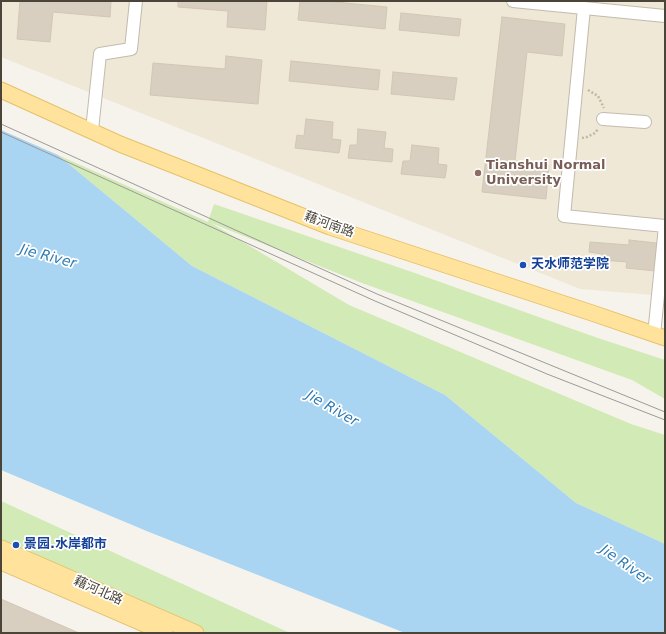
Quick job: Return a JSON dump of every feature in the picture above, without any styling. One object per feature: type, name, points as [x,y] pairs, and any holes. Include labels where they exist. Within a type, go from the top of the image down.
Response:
[{"type":"main road","name":"藉河南路","points":[[1,90],[120,144],[330,227],[592,313],[660,337]]},
{"type":"main road","name":"藉河北路","points":[[1,548],[196,633]]},
{"type":"main road","name":"藉河北路","points":[[1,562],[165,633]]},
{"type":"street","points":[[92,130],[100,54],[131,49],[136,1]]},
{"type":"street","points":[[513,1],[665,16]]},
{"type":"street","points":[[584,8],[564,216],[665,226],[660,337]]},
{"type":"street","points":[[604,119],[645,122]]},
{"type":"shaded area","name":"Tianshui Normal University","points":[[1,1],[665,1],[665,296],[580,289],[1,57]]},
{"type":"green space","points":[[58,155],[208,222],[214,204],[665,360],[665,399],[632,380],[362,283],[211,223],[349,305],[631,424],[665,435],[665,544],[576,503],[445,395],[192,266]]},
{"type":"green space","points":[[1,501],[290,633],[207,633],[1,544]]},
{"type":"water","name":"Jie River","points":[[1,130],[58,155],[192,266],[445,395],[576,503],[665,544],[665,633],[405,633],[149,532],[1,470]]},
{"type":"building","points":[[20,1],[111,1],[110,17],[53,12],[50,42],[17,39]]},
{"type":"building","points":[[178,1],[267,1],[265,30],[227,27],[228,11],[178,7]]},
{"type":"building","points":[[300,1],[325,1],[387,7],[385,29],[298,20]]},
{"type":"building","points":[[401,13],[461,19],[459,36],[399,30]]},
{"type":"building","points":[[502,17],[565,24],[562,56],[527,52],[515,161],[549,165],[546,199],[482,192]]},
{"type":"building","points":[[226,56],[262,60],[258,104],[150,95],[153,63],[225,69]]},
{"type":"building","points":[[291,61],[380,70],[378,90],[289,81]]},
{"type":"building","points":[[393,72],[457,78],[454,100],[391,94]]},
{"type":"building","points":[[306,119],[333,122],[332,139],[341,140],[339,153],[295,148],[297,135],[304,136]]},
{"type":"building","points":[[358,129],[386,132],[384,148],[393,149],[392,162],[348,158],[350,145],[357,145]]},
{"type":"building","points":[[412,145],[439,148],[438,164],[447,165],[445,178],[401,174],[403,161],[410,161]]},
{"type":"building","points":[[629,240],[665,244],[665,272],[626,268],[627,262],[602,260],[602,254],[589,252],[590,242],[629,245]]},
{"type":"building","points":[[1,599],[79,633],[1,632]]},
{"type":"tram line","points":[[1,124],[377,294],[665,412]]},
{"type":"tram line","points":[[1,132],[375,301],[547,374],[665,420]]},
{"type":"place","name":"Tianshui Normal University","points":[[478,173]]},
{"type":"place","name":"天水师范学院","points":[[523,265]]},
{"type":"place","name":"景园.水岸都市","points":[[16,545]]}]
